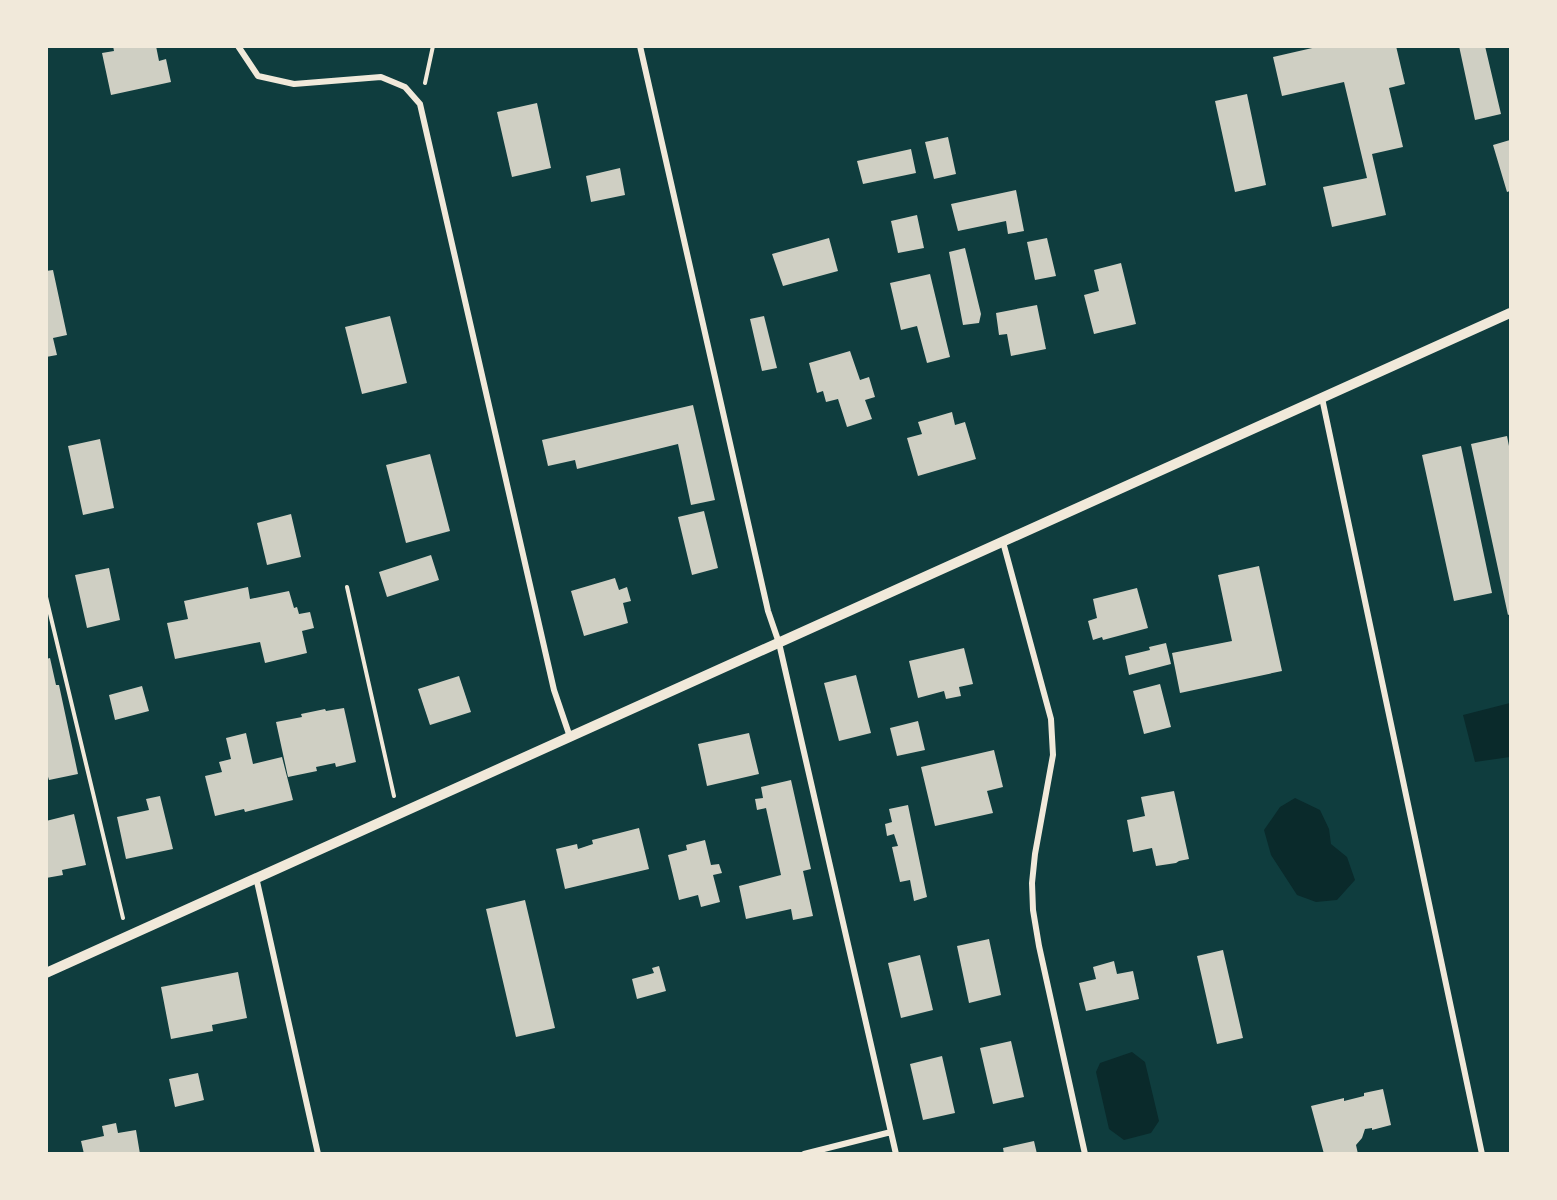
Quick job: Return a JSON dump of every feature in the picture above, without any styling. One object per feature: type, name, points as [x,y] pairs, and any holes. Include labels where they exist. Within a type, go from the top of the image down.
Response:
[{"type":"street","points":[[238,46],[258,76],[294,84],[381,77],[405,87],[420,104],[554,690],[570,737]]},
{"type":"street","points":[[640,46],[768,611],[779,643],[896,1154]]},
{"type":"street","points":[[46,973],[1510,312]]},
{"type":"street","points":[[1322,398],[1482,1154]]},
{"type":"street","points":[[1003,542],[1051,719],[1053,755],[1035,854],[1032,883],[1033,910],[1085,1154]]},
{"type":"street","points":[[256,878],[318,1154]]},
{"type":"street","points":[[804,1154],[891,1132]]},
{"type":"path","points":[[420,104],[433,46]]},
{"type":"path","points":[[347,588],[398,815]]},
{"type":"path","points":[[46,597],[128,936]]},
{"type":"water","points":[[1510,703],[1510,757],[1475,762],[1463,715]]},
{"type":"water","points":[[1295,798],[1320,810],[1329,829],[1331,844],[1347,857],[1355,880],[1337,900],[1316,902],[1297,895],[1271,855],[1264,830],[1280,807]]},
{"type":"water","points":[[1132,1052],[1145,1062],[1159,1121],[1151,1133],[1124,1140],[1109,1129],[1096,1072],[1100,1063]]},
{"type":"building","points":[[113,46],[156,46],[159,61],[166,59],[171,82],[111,95],[102,53],[114,51]]},
{"type":"building","points":[[1321,46],[1396,46],[1405,84],[1389,88],[1403,147],[1372,154],[1386,215],[1332,227],[1323,187],[1367,178],[1344,82],[1282,96],[1273,57]]},
{"type":"building","points":[[1459,46],[1485,46],[1501,114],[1475,120]]},
{"type":"building","points":[[1247,94],[1266,185],[1235,192],[1215,101]]},
{"type":"building","points":[[537,103],[551,168],[512,177],[497,112]]},
{"type":"building","points":[[948,137],[956,174],[934,179],[925,142]]},
{"type":"building","points":[[1510,140],[1510,191],[1507,192],[1493,145]]},
{"type":"building","points":[[911,149],[916,173],[863,184],[857,161]]},
{"type":"building","points":[[620,168],[625,195],[591,202],[586,176]]},
{"type":"building","points":[[1016,190],[1024,231],[1008,234],[1006,221],[958,231],[951,204]]},
{"type":"building","points":[[917,215],[924,248],[898,253],[891,221]]},
{"type":"building","points":[[829,238],[838,271],[783,286],[772,254]]},
{"type":"building","points":[[1047,238],[1056,276],[1035,280],[1027,242]]},
{"type":"building","points":[[965,248],[981,314],[979,323],[963,325],[949,252]]},
{"type":"building","points":[[1121,263],[1136,324],[1094,334],[1084,295],[1099,291],[1094,270]]},
{"type":"building","points":[[53,270],[67,335],[53,338],[57,355],[46,357],[46,271]]},
{"type":"building","points":[[930,274],[950,357],[927,363],[917,326],[901,330],[890,283]]},
{"type":"building","points":[[1037,305],[1046,349],[1011,356],[1007,334],[999,335],[996,313]]},
{"type":"building","points":[[390,316],[407,383],[362,394],[345,327]]},
{"type":"building","points":[[764,316],[777,368],[762,371],[750,319]]},
{"type":"building","points":[[850,351],[860,380],[869,377],[875,397],[865,400],[872,419],[847,427],[838,399],[826,402],[823,391],[817,393],[809,363]]},
{"type":"building","points":[[693,405],[715,500],[691,505],[678,444],[577,469],[575,460],[548,466],[542,440]]},
{"type":"building","points":[[952,412],[955,425],[965,422],[976,459],[918,476],[907,438],[922,434],[918,422]]},
{"type":"building","points":[[1507,436],[1510,451],[1510,614],[1508,615],[1471,444]]},
{"type":"building","points":[[100,439],[114,508],[83,515],[68,446]]},
{"type":"building","points":[[1461,446],[1492,593],[1454,601],[1422,455]]},
{"type":"building","points":[[430,454],[450,531],[406,543],[386,465]]},
{"type":"building","points":[[704,511],[718,568],[692,575],[678,517]]},
{"type":"building","points":[[291,514],[301,557],[267,565],[257,523]]},
{"type":"building","points":[[431,555],[439,580],[387,597],[379,572]]},
{"type":"building","points":[[1259,566],[1282,671],[1180,693],[1172,653],[1232,641],[1218,575]]},
{"type":"building","points":[[109,568],[120,620],[87,628],[75,575]]},
{"type":"building","points":[[615,578],[619,590],[627,587],[631,601],[623,603],[628,623],[584,636],[571,591]]},
{"type":"building","points":[[248,587],[250,599],[289,591],[294,608],[297,607],[299,614],[310,612],[314,628],[302,631],[307,653],[265,663],[260,642],[175,659],[167,623],[188,619],[184,601]]},
{"type":"building","points":[[1137,588],[1148,628],[1103,640],[1102,637],[1093,640],[1088,621],[1097,618],[1093,599]]},
{"type":"building","points":[[1166,643],[1171,664],[1129,675],[1125,656],[1150,650],[1149,647]]},
{"type":"building","points":[[964,648],[973,684],[959,687],[961,696],[946,699],[944,691],[918,698],[909,661]]},
{"type":"building","points":[[50,658],[56,685],[59,685],[78,774],[49,780],[46,770],[46,659]]},
{"type":"building","points":[[856,675],[871,733],[839,741],[824,683]]},
{"type":"building","points":[[459,676],[471,712],[430,725],[418,689]]},
{"type":"building","points":[[1160,684],[1171,727],[1144,734],[1133,691]]},
{"type":"building","points":[[142,686],[149,711],[115,720],[109,695]]},
{"type":"building","points":[[344,708],[356,762],[336,767],[335,763],[316,767],[317,771],[288,777],[276,722],[302,717],[301,714],[325,709],[326,711]]},
{"type":"building","points":[[918,721],[925,750],[897,756],[890,728]]},
{"type":"building","points":[[246,733],[253,764],[282,757],[293,800],[245,812],[244,809],[215,816],[205,776],[222,772],[219,762],[231,759],[226,738]]},
{"type":"building","points":[[749,733],[759,774],[707,786],[698,744]]},
{"type":"building","points":[[994,750],[1003,787],[987,791],[993,813],[935,826],[921,767]]},
{"type":"building","points":[[791,780],[811,869],[803,871],[813,916],[793,920],[791,909],[746,919],[739,886],[781,875],[766,808],[757,810],[755,799],[763,798],[761,787]]},
{"type":"building","points":[[1174,791],[1189,859],[1156,866],[1152,848],[1133,852],[1127,820],[1145,816],[1141,797]]},
{"type":"building","points":[[160,796],[173,849],[126,859],[117,817],[149,810],[146,799]]},
{"type":"building","points":[[908,805],[927,897],[914,901],[910,880],[900,882],[892,847],[898,846],[894,834],[887,836],[885,824],[892,822],[889,809]]},
{"type":"building","points":[[74,814],[86,865],[62,870],[63,875],[46,878],[46,821]]},
{"type":"building","points":[[639,828],[649,869],[565,889],[556,849],[577,844],[578,849],[593,844],[592,840]]},
{"type":"building","points":[[705,840],[711,865],[719,864],[722,873],[713,875],[720,902],[701,907],[698,895],[679,900],[668,855],[687,850],[686,845]]},
{"type":"building","points":[[525,900],[555,1028],[516,1037],[486,909]]},
{"type":"building","points":[[989,939],[1001,995],[969,1003],[957,946]]},
{"type":"building","points":[[1223,950],[1243,1038],[1217,1044],[1197,956]]},
{"type":"building","points":[[920,955],[933,1010],[901,1018],[888,963]]},
{"type":"building","points":[[1114,961],[1117,974],[1133,971],[1139,999],[1086,1011],[1079,983],[1096,979],[1093,967]]},
{"type":"building","points":[[659,966],[666,991],[637,999],[632,979],[654,973],[652,968]]},
{"type":"building","points":[[238,972],[247,1018],[212,1025],[213,1031],[171,1039],[161,987]]},
{"type":"building","points":[[1011,1041],[1024,1097],[993,1104],[980,1048]]},
{"type":"building","points":[[942,1056],[955,1113],[923,1120],[910,1064]]},
{"type":"building","points":[[198,1073],[204,1100],[175,1107],[169,1079]]},
{"type":"building","points":[[1383,1089],[1391,1125],[1372,1130],[1372,1128],[1365,1129],[1356,1145],[1358,1154],[1324,1154],[1311,1106],[1344,1098],[1344,1101]]},
{"type":"building","points":[[116,1123],[118,1133],[136,1130],[140,1154],[84,1154],[81,1141],[104,1136],[102,1126]]},
{"type":"building","points":[[1034,1141],[1037,1154],[1004,1154],[1003,1148]]}]
